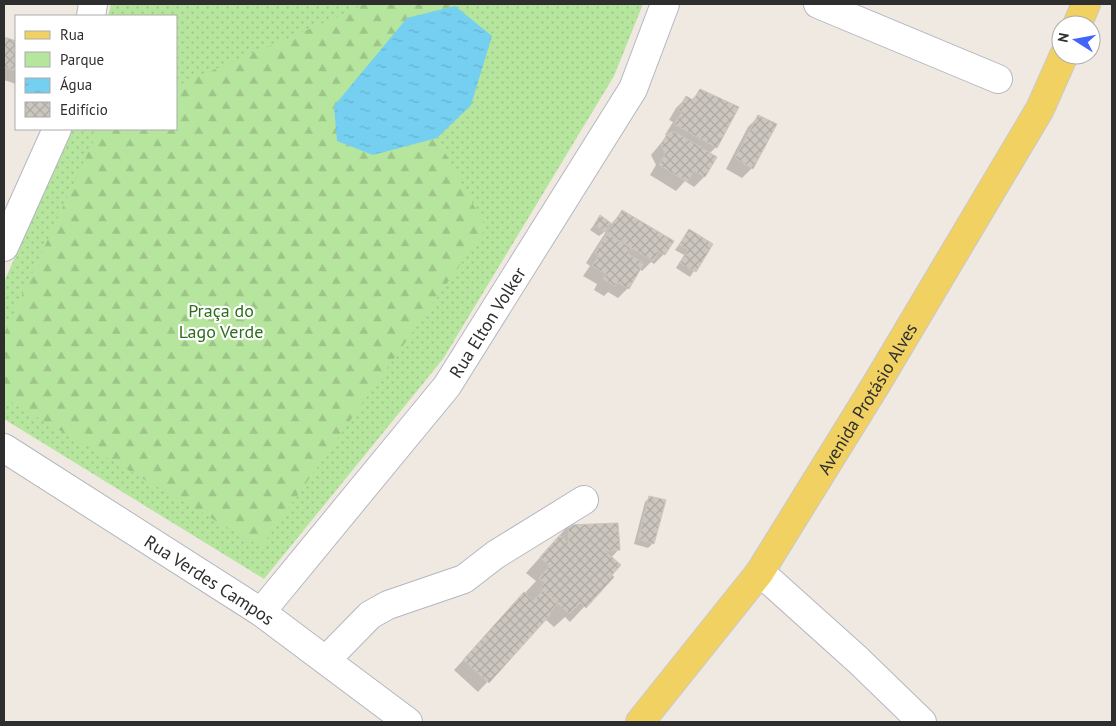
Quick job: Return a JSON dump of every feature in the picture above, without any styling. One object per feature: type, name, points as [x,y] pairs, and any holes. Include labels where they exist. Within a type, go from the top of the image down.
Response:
[{"type":"main road","name":"Avenida Protásio Alves","points":[[640,722],[760,572],[877,383],[1040,109],[1060,65]]},
{"type":"street","name":"Rua Elton Volker","points":[[261,612],[446,386],[632,89],[666,4]]},
{"type":"street","points":[[818,4],[998,79]]},
{"type":"street","points":[[4,247],[57,130]]},
{"type":"street","name":"Rua Verdes Campos","points":[[4,448],[261,612],[408,722]]},
{"type":"street","points":[[326,660],[370,615],[388,605],[464,578],[495,555],[584,500]]},
{"type":"street","points":[[760,572],[858,660],[922,722]]},
{"type":"green space","name":"Praça do Lago Verde","points":[[111,4],[643,4],[614,76],[443,359],[264,579],[4,419],[4,282],[72,130],[178,130],[178,15],[108,15]]},
{"type":"green space","name":"Praça do Lago Verde","points":[[364,4],[451,4],[455,6],[407,18],[373,155],[437,138],[486,228],[261,547],[4,398],[4,334],[99,130],[178,130],[178,85]]},
{"type":"water","points":[[455,6],[492,36],[471,105],[437,138],[373,155],[337,141],[334,106],[407,18]]},
{"type":"building","points":[[4,37],[15,41],[15,71],[4,67]]},
{"type":"building","points":[[700,89],[739,107],[717,148],[674,124],[682,112],[678,110],[686,96],[693,100]]},
{"type":"building","points":[[758,115],[777,124],[753,169],[735,158]]},
{"type":"building","points":[[675,132],[717,157],[705,177],[694,171],[687,182],[659,165],[665,154],[661,144],[668,133]]},
{"type":"building","points":[[622,210],[674,241],[665,255],[659,251],[653,261],[607,233]]},
{"type":"building","points":[[600,215],[611,223],[605,232],[594,225]]},
{"type":"building","points":[[689,229],[713,244],[696,272],[680,263],[688,250],[679,245]]},
{"type":"building","points":[[607,233],[631,248],[628,254],[644,263],[629,289],[617,282],[615,286],[603,279],[606,274],[592,266],[599,255],[595,253]]},
{"type":"building","points":[[649,496],[666,500],[654,544],[638,539]]},
{"type":"building","points":[[618,523],[620,550],[605,551],[621,565],[612,575],[614,577],[586,608],[580,603],[569,614],[540,588],[545,583],[539,578],[549,566],[540,557],[560,535],[569,543],[568,525]]},
{"type":"building","points":[[543,590],[558,603],[549,613],[551,614],[489,683],[463,660],[524,592],[533,601]]}]
